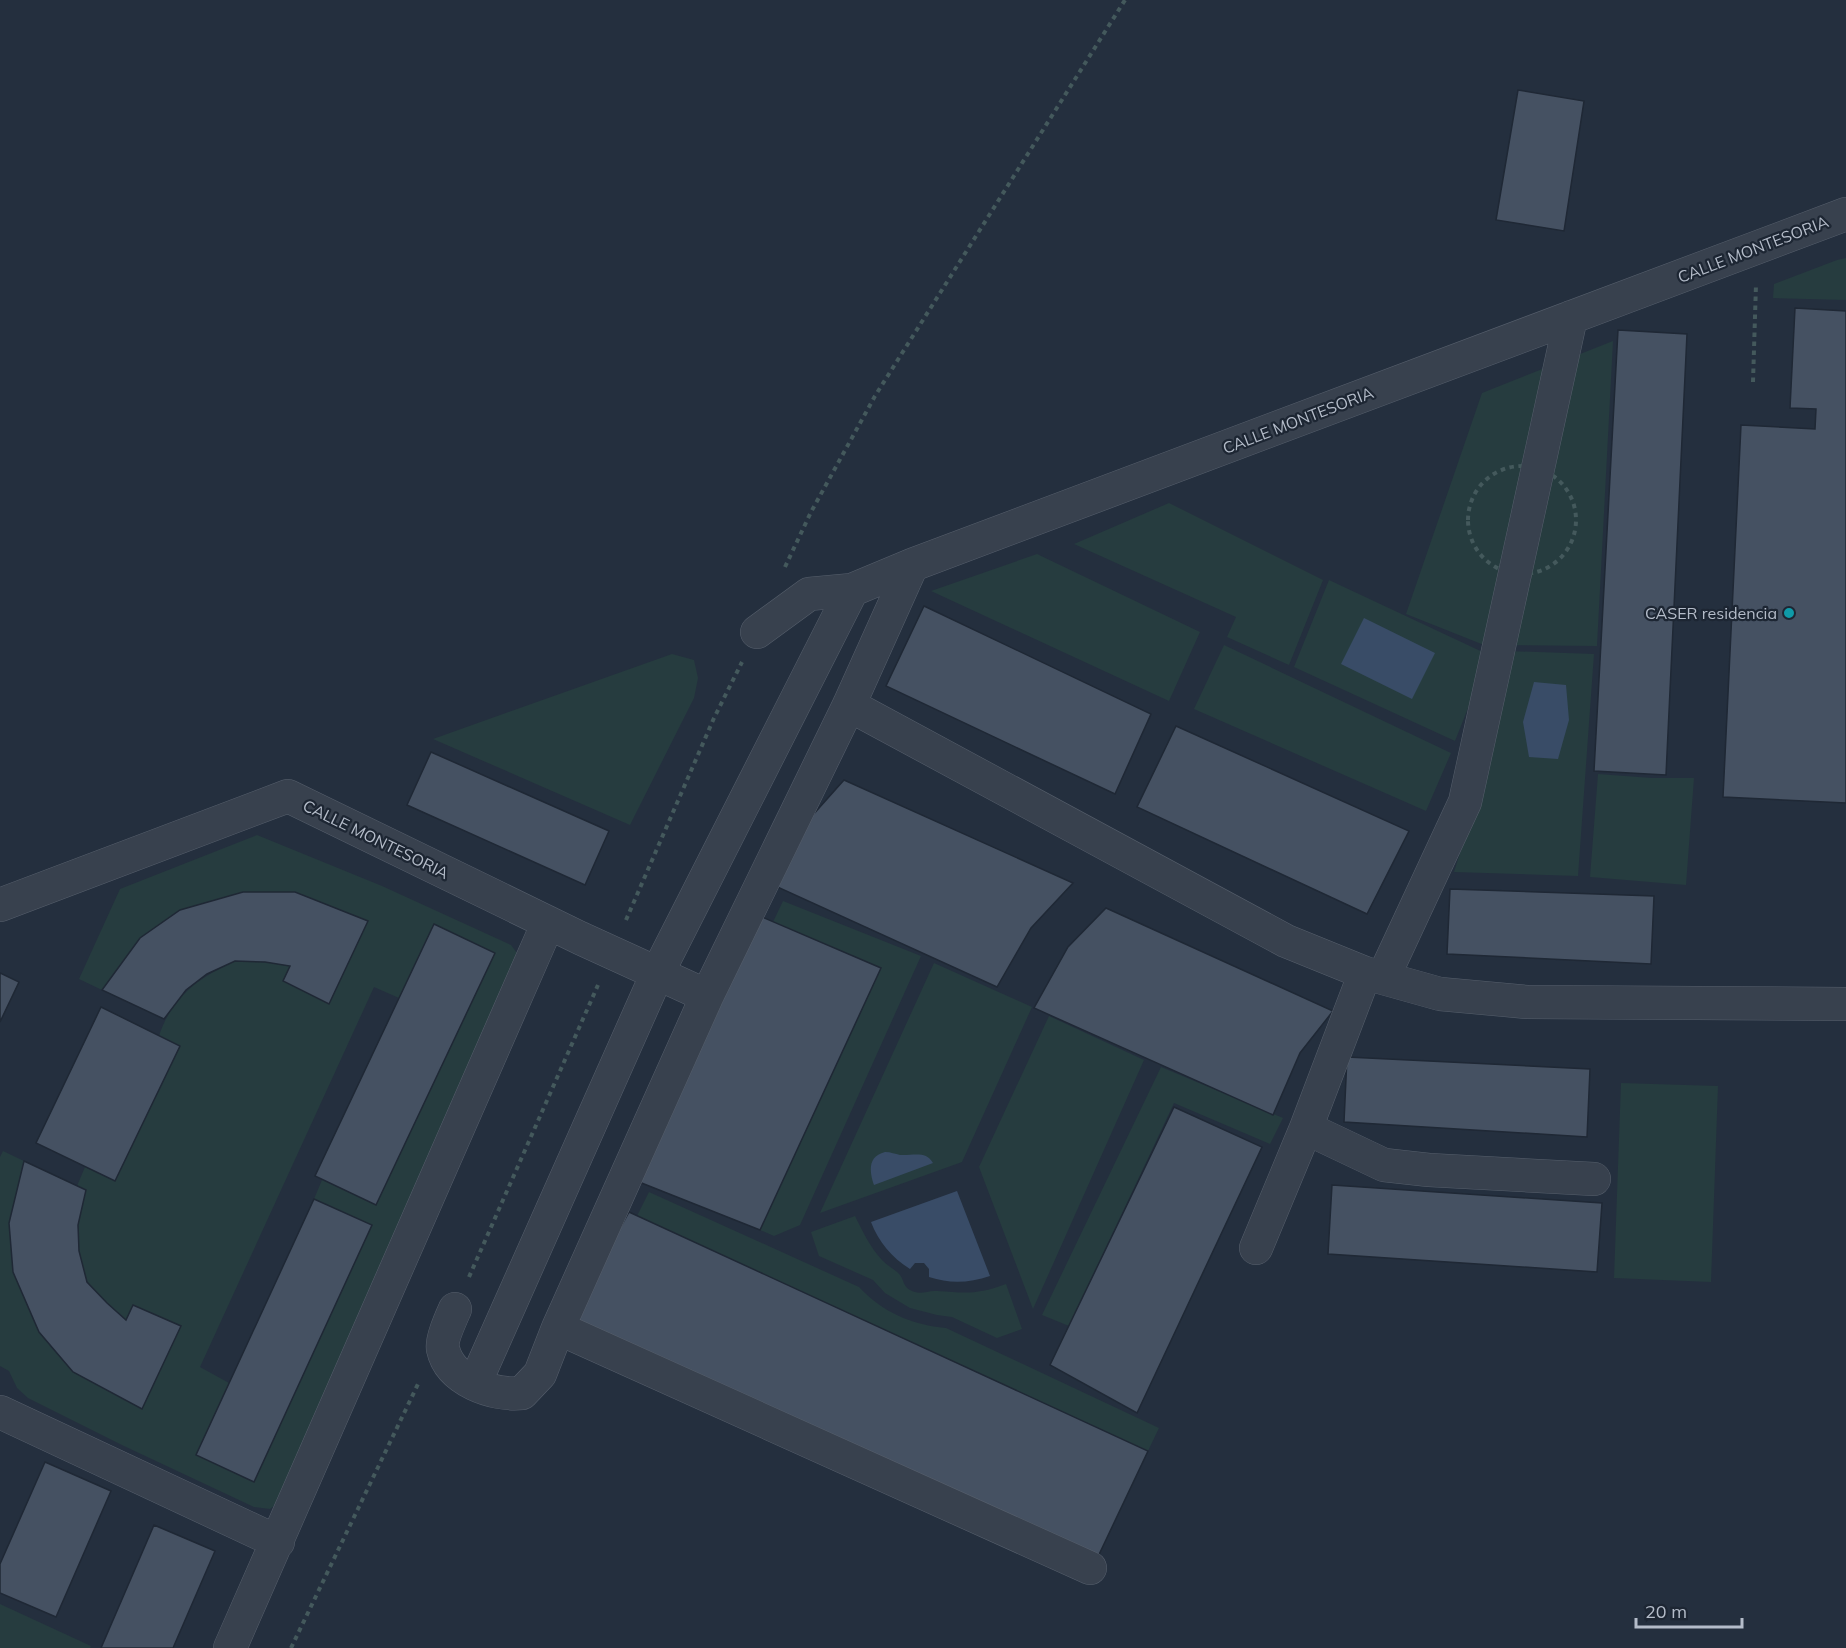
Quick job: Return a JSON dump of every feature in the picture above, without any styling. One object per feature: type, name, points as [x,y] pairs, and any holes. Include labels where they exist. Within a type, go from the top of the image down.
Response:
[{"type":"street","name":"CALLE MONTESORIA","points":[[757,632],[809,594],[852,590],[912,565],[1846,214]]},
{"type":"street","points":[[1256,1248],[1306,1128],[1374,976],[1465,802],[1571,317]]},
{"type":"street","points":[[455,1309],[442,1347],[449,1365],[462,1376],[489,1390],[510,1395],[522,1394],[540,1374],[558,1328],[707,996],[849,705],[912,565]]},
{"type":"street","points":[[475,1383],[657,974],[852,590]]},
{"type":"street","points":[[849,705],[1286,941],[1374,976],[1440,994],[1527,1002],[1846,1004]]},
{"type":"street","name":"CALLE MONTESORIA","points":[[0,905],[288,796],[548,923],[707,996]]},
{"type":"street","points":[[230,1648],[548,923]]},
{"type":"street","points":[[1306,1128],[1384,1165],[1594,1179]]},
{"type":"street","points":[[558,1328],[1090,1568]]},
{"type":"street","points":[[0,1385],[0,1397]]},
{"type":"street","points":[[0,1413],[278,1542]]},
{"type":"path","points":[[781,575],[811,512],[875,396],[1125,0]]},
{"type":"path","points":[[1753,382],[1758,247]]},
{"type":"path","points":[[455,1309],[714,718],[757,632]]},
{"type":"path","points":[[291,1648],[421,1378]]},
{"type":"green space","points":[[1846,258],[1846,300],[1773,298],[1774,284]]},
{"type":"green space","points":[[1613,341],[1597,646],[1484,645],[1406,614],[1482,393]]},
{"type":"green space","points":[[1169,503],[1323,580],[1289,665],[1227,637],[1236,617],[1074,544]]},
{"type":"green space","points":[[1037,554],[1200,632],[1169,701],[931,591]]},
{"type":"green space","points":[[1329,580],[1489,655],[1455,741],[1294,667]]},
{"type":"green space","points":[[1224,645],[1451,753],[1426,811],[1194,709]]},
{"type":"green space","points":[[1506,651],[1594,654],[1578,876],[1454,872],[1476,803]]},
{"type":"green space","points":[[672,654],[694,660],[698,678],[694,698],[630,825],[433,739]]},
{"type":"green space","points":[[1598,774],[1694,778],[1686,885],[1590,877]]},
{"type":"green space","points":[[257,835],[382,886],[511,945],[520,957],[286,1497],[270,1509],[254,1507],[28,1398],[17,1388],[9,1371],[0,1366],[0,1157],[3,1151],[24,1161],[9,1223],[13,1272],[39,1332],[73,1372],[142,1409],[181,1326],[133,1305],[126,1320],[87,1282],[79,1251],[78,1225],[85,1190],[77,1186],[85,1167],[115,1181],[180,1046],[159,1036],[163,1024],[175,1004],[191,987],[231,962],[264,962],[290,966],[283,981],[329,1004],[368,921],[295,892],[243,892],[180,910],[140,938],[102,990],[79,979],[120,889]],"holes":[[[434,924],[495,953],[376,1205],[322,1180],[314,1199],[372,1225],[254,1482],[196,1455],[229,1383],[200,1367],[374,987],[399,998]]]},
{"type":"green space","points":[[783,901],[921,956],[800,1225],[774,1236],[760,1230],[881,969],[773,922]]},
{"type":"green space","points":[[934,963],[1032,1007],[962,1162],[820,1213]]},
{"type":"green space","points":[[1049,1016],[1144,1060],[1033,1309],[979,1167]]},
{"type":"green space","points":[[1161,1067],[1283,1118],[1270,1144],[1174,1103],[1069,1326],[1042,1315]]},
{"type":"green space","points":[[1621,1083],[1718,1086],[1711,1282],[1614,1278]]},
{"type":"green space","points":[[649,1192],[859,1287],[878,1304],[898,1316],[921,1324],[946,1328],[1159,1428],[1148,1451],[637,1216]]},
{"type":"green space","points":[[855,1216],[874,1250],[900,1275],[910,1290],[920,1293],[971,1292],[1006,1284],[1022,1329],[997,1338],[952,1317],[910,1308],[885,1293],[873,1280],[819,1256],[811,1232]]},
{"type":"green space","points":[[0,1604],[91,1646],[90,1648],[0,1648]]},
{"type":"water","points":[[1364,618],[1435,653],[1412,699],[1341,664]]},
{"type":"water","points":[[1534,682],[1566,685],[1569,720],[1558,759],[1529,757],[1523,722]]},
{"type":"water","points":[[885,1152],[900,1155],[923,1155],[933,1163],[874,1185],[871,1165],[875,1157]]},
{"type":"water","points":[[957,1191],[990,1276],[952,1282],[929,1277],[929,1269],[924,1263],[915,1263],[910,1269],[897,1260],[886,1248],[871,1222]]},
{"type":"building","points":[[1518,90],[1584,101],[1564,231],[1496,220]]},
{"type":"building","name":"CASER residencia","points":[[1795,308],[1846,311],[1846,803],[1723,797],[1741,425],[1815,429],[1816,409],[1790,408]]},
{"type":"building","points":[[1618,330],[1687,334],[1666,775],[1594,771]]},
{"type":"building","points":[[924,606],[1151,714],[1115,794],[886,686]]},
{"type":"building","points":[[1176,726],[1409,831],[1367,914],[1137,807]]},
{"type":"building","points":[[431,752],[609,831],[585,885],[407,805]]},
{"type":"building","points":[[844,780],[1073,883],[1031,928],[997,987],[773,885],[803,826]]},
{"type":"building","points":[[1450,889],[1654,896],[1651,964],[1447,954]]},
{"type":"building","points":[[243,892],[295,892],[368,921],[329,1004],[283,981],[290,966],[265,962],[235,961],[207,974],[186,990],[164,1019],[102,990],[140,938],[180,910]]},
{"type":"building","points":[[1106,908],[1333,1011],[1300,1053],[1273,1115],[1034,1008],[1068,947]]},
{"type":"building","points":[[755,914],[881,968],[760,1230],[634,1180]]},
{"type":"building","points":[[434,924],[495,953],[376,1205],[315,1176]]},
{"type":"building","points":[[0,973],[19,982],[0,1022]]},
{"type":"building","points":[[101,1007],[180,1046],[115,1181],[36,1143]]},
{"type":"building","points":[[1347,1057],[1590,1069],[1587,1137],[1344,1122]]},
{"type":"building","points":[[1174,1107],[1262,1147],[1137,1413],[1050,1365]]},
{"type":"building","points":[[24,1161],[86,1190],[78,1225],[79,1251],[87,1282],[126,1320],[133,1305],[181,1326],[142,1409],[73,1372],[39,1332],[13,1272],[9,1223]]},
{"type":"building","points":[[1332,1185],[1602,1203],[1597,1272],[1328,1254]]},
{"type":"building","points":[[314,1199],[372,1225],[254,1482],[196,1455]]},
{"type":"building","points":[[629,1212],[1148,1451],[1095,1563],[570,1320]]},
{"type":"building","points":[[45,1462],[111,1491],[56,1617],[0,1593],[0,1564]]},
{"type":"building","points":[[154,1525],[215,1551],[173,1648],[101,1648]]},
{"type":"place","name":"CASER residencia","points":[[1789,613]]}]
